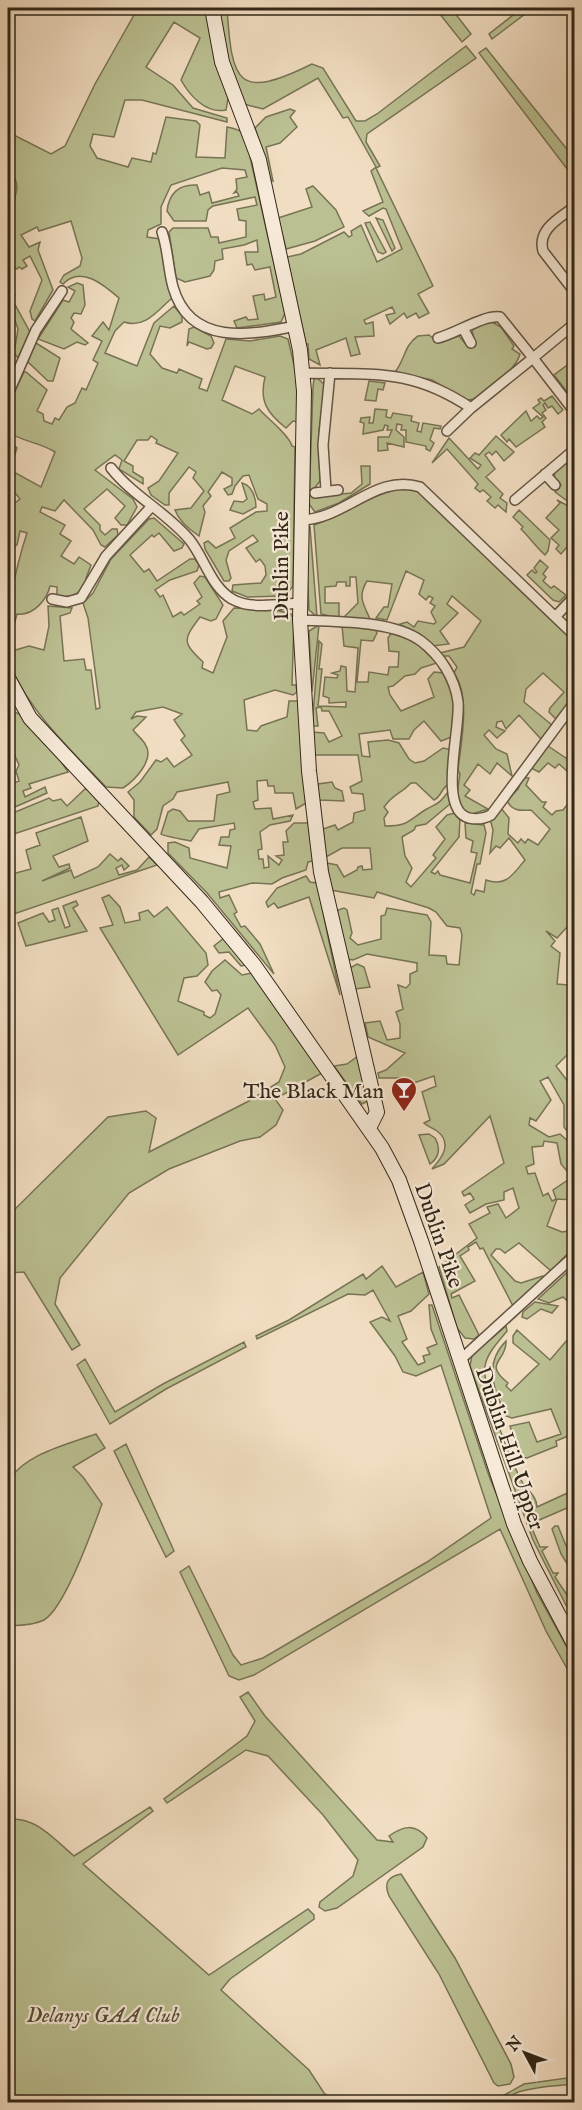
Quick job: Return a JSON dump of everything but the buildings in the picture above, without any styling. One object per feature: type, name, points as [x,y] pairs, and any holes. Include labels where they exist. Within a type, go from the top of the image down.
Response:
[{"type":"street","name":"Dublin Pike","points":[[212,8],[222,62],[259,160],[296,326],[302,372],[304,434],[300,520],[303,708],[321,872],[377,1112],[369,1128]]},
{"type":"street","points":[[574,207],[548,228],[541,237],[543,251],[574,291]]},
{"type":"street","points":[[162,232],[178,299],[203,325],[223,333],[250,335],[296,326]]},
{"type":"street","points":[[8,393],[32,339],[62,291]]},
{"type":"street","points":[[438,338],[464,330],[488,317],[500,317],[574,411]]},
{"type":"street","points":[[447,430],[574,324]]},
{"type":"street","points":[[464,330],[471,343]]},
{"type":"street","points":[[302,372],[330,374],[368,372],[408,379],[442,389],[471,408]]},
{"type":"street","points":[[326,490],[323,445],[330,374]]},
{"type":"street","points":[[516,500],[574,450]]},
{"type":"street","points":[[111,468],[190,540],[216,582],[231,598],[253,604],[300,603]]},
{"type":"street","points":[[545,474],[555,485]]},
{"type":"street","points":[[300,520],[331,515],[384,485],[399,482],[420,487],[574,635]]},
{"type":"street","points":[[315,493],[338,490]]},
{"type":"street","points":[[52,599],[67,602],[81,598],[106,556],[152,506]]},
{"type":"street","points":[[556,616],[574,597]]},
{"type":"street","points":[[300,620],[372,624],[394,628],[422,642],[438,658],[451,676],[458,703],[452,797],[456,808],[464,816],[484,819],[497,809],[574,703]]},
{"type":"street","name":"Dublin Pike","points":[[8,678],[13,700],[210,911],[259,972],[369,1128],[399,1180],[430,1267],[459,1361]]},
{"type":"street","points":[[459,1361],[574,1256]]},
{"type":"street","name":"Dublin Hill Upper","points":[[459,1361],[514,1524],[530,1561],[574,1644]]},
{"type":"green space","points":[[138,8],[206,8],[228,98],[226,110],[212,109],[199,102],[181,80],[200,38],[174,22],[146,67],[173,85],[193,108],[227,118],[227,122],[142,100],[125,100],[114,137],[93,134],[90,146],[97,158],[128,167],[132,158],[151,162],[153,153],[156,154],[166,117],[196,121],[200,125],[196,157],[225,158],[227,127],[243,133],[253,156],[250,157],[285,313],[281,322],[237,328],[234,321],[246,317],[248,320],[258,319],[253,296],[264,294],[265,300],[276,297],[270,267],[255,270],[252,264],[247,265],[245,252],[258,252],[257,240],[222,249],[223,259],[215,261],[214,270],[210,276],[185,282],[176,278],[169,232],[173,228],[208,228],[211,237],[218,237],[219,243],[246,237],[246,221],[239,220],[237,209],[257,205],[255,197],[213,206],[208,210],[206,221],[174,221],[167,211],[172,195],[185,186],[197,185],[200,195],[209,192],[212,203],[239,196],[237,192],[234,193],[237,189],[236,179],[247,177],[245,170],[222,168],[171,185],[161,207],[161,224],[148,230],[147,237],[160,239],[172,298],[144,321],[131,324],[124,322],[115,331],[105,353],[137,366],[154,323],[174,306],[182,316],[182,322],[170,328],[160,326],[150,354],[162,368],[177,373],[179,369],[202,379],[199,388],[207,391],[226,339],[250,341],[280,336],[288,339],[295,369],[298,369],[298,422],[293,421],[286,428],[279,422],[269,412],[264,400],[265,377],[235,366],[222,400],[252,414],[259,409],[295,447],[293,586],[285,596],[247,597],[232,591],[233,585],[261,583],[266,575],[265,566],[260,559],[256,562],[246,548],[258,541],[253,535],[229,551],[226,560],[231,578],[229,581],[224,581],[205,549],[204,543],[208,541],[216,548],[235,538],[230,528],[256,512],[267,511],[267,504],[258,499],[249,475],[243,476],[232,494],[228,495],[224,489],[232,485],[232,478],[222,472],[208,492],[211,496],[203,506],[205,512],[199,536],[182,521],[175,510],[191,508],[204,491],[193,478],[196,472],[189,467],[169,493],[169,505],[165,505],[151,495],[148,488],[159,481],[178,453],[156,443],[157,440],[151,436],[148,440],[137,440],[124,461],[133,466],[133,472],[143,478],[143,484],[119,469],[122,460],[115,455],[95,470],[133,499],[137,507],[127,525],[121,525],[115,518],[125,506],[107,489],[84,509],[100,525],[100,530],[105,535],[112,529],[117,529],[118,535],[105,547],[101,545],[93,530],[64,500],[55,511],[42,507],[40,512],[65,525],[60,534],[71,541],[61,556],[74,564],[79,557],[91,565],[86,578],[89,579],[80,591],[68,597],[57,596],[57,587],[50,586],[39,606],[29,612],[17,614],[9,644],[12,651],[29,646],[44,650],[49,626],[48,606],[72,608],[70,613],[60,616],[64,661],[84,659],[86,670],[91,670],[96,709],[100,708],[88,618],[83,603],[93,593],[111,559],[149,519],[154,518],[184,544],[182,548],[174,551],[159,533],[154,537],[152,535],[130,555],[144,572],[149,569],[157,581],[190,559],[195,559],[199,565],[197,571],[170,580],[155,590],[160,597],[163,595],[173,617],[181,612],[184,615],[200,604],[197,601],[202,597],[194,583],[200,576],[205,577],[223,605],[216,619],[211,621],[200,617],[188,636],[188,645],[203,662],[202,668],[213,673],[227,637],[223,621],[234,608],[276,610],[291,614],[294,619],[292,685],[296,685],[297,692],[293,695],[275,690],[244,700],[247,730],[257,731],[261,726],[287,717],[289,701],[298,701],[306,803],[296,809],[293,793],[275,793],[274,786],[268,786],[267,780],[257,781],[258,800],[253,802],[255,809],[271,808],[273,819],[293,815],[290,821],[270,825],[260,832],[262,849],[258,850],[259,859],[263,859],[264,868],[269,867],[268,856],[279,865],[282,860],[276,856],[284,855],[283,842],[288,842],[286,831],[294,823],[309,823],[313,861],[308,862],[306,870],[272,884],[252,883],[219,892],[220,898],[229,895],[237,912],[234,914],[241,927],[245,926],[260,944],[274,974],[207,893],[168,853],[168,843],[175,842],[189,848],[190,858],[227,868],[231,846],[219,845],[221,837],[229,837],[230,830],[235,829],[234,823],[199,829],[191,841],[161,834],[168,812],[173,809],[180,811],[188,821],[214,821],[217,795],[230,792],[228,782],[177,792],[173,799],[163,806],[157,829],[151,835],[134,817],[134,800],[128,792],[140,782],[156,760],[161,762],[167,758],[174,767],[192,755],[181,740],[185,736],[174,720],[182,714],[163,707],[136,712],[131,719],[137,716],[146,717],[133,730],[148,750],[146,763],[138,775],[123,788],[106,787],[38,712],[16,677],[8,659],[6,647],[11,596],[27,533],[20,531],[17,545],[8,549],[8,508],[20,499],[12,489],[9,491],[8,489],[8,440],[17,448],[10,470],[41,487],[55,452],[8,432],[8,417],[13,410],[9,403],[26,372],[47,390],[37,411],[43,414],[44,421],[52,424],[55,418],[59,420],[67,407],[75,403],[82,388],[86,390],[98,363],[93,360],[102,341],[92,336],[103,322],[109,330],[119,298],[99,283],[85,277],[77,276],[63,284],[60,282],[64,275],[80,266],[82,258],[71,221],[39,231],[37,227],[21,235],[29,247],[40,242],[38,250],[53,290],[35,321],[32,319],[30,311],[42,280],[30,256],[23,260],[27,266],[22,269],[19,267],[17,269],[8,262],[7,224],[17,188],[14,177],[8,172],[8,132],[51,154],[65,146],[95,84]]},
{"type":"green space","points":[[217,8],[227,8],[232,54],[236,68],[243,78],[253,82],[268,81],[312,64],[323,68],[356,121],[365,121],[377,114],[466,46],[476,58],[367,134],[366,142],[380,166],[376,168],[433,286],[418,294],[429,313],[419,318],[416,313],[407,318],[404,313],[390,324],[386,315],[395,313],[392,307],[364,320],[366,324],[373,322],[374,336],[355,337],[360,354],[351,356],[346,338],[316,350],[320,365],[309,359],[308,344],[306,344],[287,257],[301,254],[344,232],[349,237],[352,235],[351,231],[361,225],[377,262],[402,249],[386,209],[383,208],[369,216],[363,211],[383,202],[371,171],[376,167],[348,117],[343,118],[318,78],[263,109],[244,104],[227,67]]},
{"type":"green space","points":[[435,8],[451,8],[471,34],[462,42]]},
{"type":"green space","points":[[522,8],[533,8],[492,39],[489,34]]},
{"type":"green space","points":[[486,48],[574,158],[574,178],[479,53]]},
{"type":"green space","points":[[290,109],[295,111],[290,117],[297,127],[280,143],[266,147],[273,181],[269,178],[255,128],[266,117]]},
{"type":"green space","points":[[313,186],[336,210],[344,227],[315,241],[286,249],[278,218],[312,207],[306,189]]},
{"type":"green space","points":[[376,218],[383,220],[395,248],[392,251]]},
{"type":"green space","points":[[370,222],[386,252],[383,254],[378,252],[365,223]]},
{"type":"green space","points":[[8,279],[14,284],[10,290],[15,295],[12,299],[30,332],[18,358],[14,353],[18,329],[8,300]]},
{"type":"green space","points":[[77,283],[83,285],[85,305],[81,314],[74,313],[71,318],[74,322],[71,329],[88,343],[85,345],[77,342],[64,349],[38,339],[63,300],[69,302],[75,291],[68,287]]},
{"type":"green space","points":[[490,321],[501,327],[514,346],[512,349],[520,354],[507,373],[474,399],[466,400],[432,380],[395,372],[407,348],[418,336],[429,335],[438,342],[459,336],[468,347],[475,343],[472,330]]},
{"type":"green space","points":[[194,327],[211,336],[214,343],[211,348],[207,349],[189,342],[187,346],[189,329]]},
{"type":"green space","points":[[36,343],[60,358],[53,381],[48,381],[27,361]]},
{"type":"green space","points":[[574,360],[574,401],[554,375]]},
{"type":"green space","points":[[317,378],[325,385],[319,431],[320,481],[313,490],[315,497],[351,493],[362,484],[361,466],[370,466],[370,484],[339,503],[315,512],[309,504],[313,387],[314,379]]},
{"type":"green space","points":[[369,381],[385,383],[383,390],[378,389],[376,401],[365,400]]},
{"type":"green space","points":[[552,396],[563,410],[558,414],[552,406],[548,408],[545,403],[543,405],[546,410],[542,413],[546,418],[542,422],[545,427],[516,447],[509,439],[507,442],[501,435],[526,411],[531,421],[537,416],[540,419],[543,417],[533,408],[540,403],[538,400],[541,398],[544,401]]},
{"type":"green space","points":[[375,409],[387,410],[386,417],[391,418],[393,413],[412,416],[411,421],[419,423],[417,431],[421,432],[423,423],[441,426],[440,429],[434,428],[430,440],[434,443],[430,451],[426,449],[426,446],[406,442],[406,430],[401,430],[402,425],[397,424],[396,430],[404,437],[404,447],[387,443],[388,450],[378,451],[378,437],[389,437],[392,430],[387,430],[388,426],[385,425],[383,430],[363,434],[364,423],[360,422],[361,418],[370,417],[369,423],[373,423]]},
{"type":"green space","points":[[496,436],[514,452],[504,461],[496,451],[492,455],[489,452],[485,455],[495,469],[486,477],[503,494],[500,498],[507,503],[506,512],[498,505],[495,508],[487,501],[491,497],[483,490],[480,492],[475,488],[478,484],[447,449],[432,463],[449,438],[478,469],[481,465],[470,458],[475,453],[479,455]]},
{"type":"green space","points":[[574,455],[574,506],[555,492],[561,485],[554,477],[555,471]]},
{"type":"green space","points":[[242,483],[253,492],[256,507],[243,514],[230,510],[234,501],[243,502],[247,499]]},
{"type":"green space","points":[[408,488],[419,492],[446,516],[574,640],[574,681],[567,688],[568,703],[556,719],[549,712],[550,708],[564,692],[543,673],[526,689],[524,702],[552,725],[541,739],[519,715],[506,729],[502,721],[497,722],[496,727],[505,731],[497,738],[489,730],[484,735],[496,749],[507,754],[512,776],[497,763],[490,774],[478,764],[464,785],[470,790],[465,796],[488,809],[472,814],[465,811],[458,798],[460,774],[458,770],[464,707],[459,683],[454,673],[457,667],[449,656],[443,656],[440,653],[464,647],[481,621],[452,596],[447,604],[458,613],[440,631],[449,644],[432,646],[400,624],[407,622],[414,627],[418,621],[434,624],[436,622],[431,612],[435,606],[430,603],[433,598],[429,596],[426,600],[419,594],[424,580],[406,571],[387,620],[376,618],[384,607],[388,607],[392,584],[367,581],[362,596],[370,619],[343,618],[358,603],[356,577],[350,577],[350,586],[346,586],[346,582],[337,582],[336,586],[325,587],[325,603],[339,603],[339,618],[321,614],[314,525],[371,498]]},
{"type":"green space","points":[[557,500],[574,509],[574,539],[561,554],[556,549],[559,545],[551,538],[559,530],[546,518],[560,503]]},
{"type":"green space","points":[[519,510],[550,540],[545,555],[513,517]]},
{"type":"green space","points":[[310,527],[317,617],[309,610],[305,530]]},
{"type":"green space","points":[[540,560],[548,567],[543,574],[546,577],[543,581],[551,588],[554,586],[566,595],[559,602],[553,600],[527,575],[532,570],[537,572],[534,568]]},
{"type":"green space","points":[[319,625],[312,692],[309,631]]},
{"type":"green space","points":[[342,626],[374,626],[377,633],[373,641],[361,640],[357,682],[368,682],[369,672],[388,675],[389,667],[398,667],[399,652],[389,651],[388,638],[392,632],[411,638],[437,663],[421,668],[415,674],[405,676],[393,686],[388,687],[390,695],[401,711],[434,697],[428,679],[434,672],[444,673],[447,676],[455,702],[454,736],[441,741],[424,721],[414,730],[409,739],[393,739],[390,730],[359,734],[362,756],[370,757],[368,742],[388,740],[399,743],[409,759],[415,763],[424,761],[443,748],[453,750],[449,784],[437,798],[434,800],[416,783],[411,783],[384,807],[388,812],[384,818],[385,826],[399,825],[438,803],[448,792],[450,804],[426,824],[416,826],[414,830],[402,837],[405,856],[412,868],[406,882],[411,887],[436,858],[433,855],[445,839],[436,827],[447,815],[455,813],[460,818],[459,837],[431,872],[435,874],[438,871],[440,875],[470,883],[477,853],[471,852],[473,841],[466,838],[465,823],[484,825],[486,833],[471,893],[474,895],[476,890],[484,892],[486,880],[499,882],[509,878],[525,860],[509,838],[500,848],[496,846],[490,853],[493,830],[490,819],[501,808],[509,818],[508,834],[518,843],[521,839],[525,843],[528,839],[538,845],[550,829],[531,810],[516,810],[509,804],[507,800],[518,789],[523,777],[529,778],[526,785],[542,802],[546,802],[543,807],[552,815],[556,811],[563,810],[574,796],[574,931],[568,926],[557,938],[546,931],[555,941],[551,946],[560,953],[557,984],[568,985],[574,977],[574,1048],[556,1066],[569,1083],[574,1081],[572,1118],[574,1140],[564,1127],[564,1105],[548,1077],[540,1081],[551,1100],[536,1121],[530,1118],[529,1125],[549,1137],[560,1134],[570,1143],[567,1146],[574,1153],[574,1167],[567,1171],[561,1164],[557,1143],[544,1141],[543,1146],[532,1147],[534,1164],[526,1167],[528,1174],[535,1173],[543,1196],[548,1193],[552,1201],[556,1199],[553,1190],[574,1176],[574,1200],[557,1199],[547,1226],[562,1232],[568,1231],[574,1217],[574,1247],[551,1271],[519,1243],[505,1253],[496,1249],[491,1255],[515,1281],[521,1283],[543,1276],[544,1278],[513,1306],[483,1248],[480,1249],[476,1242],[468,1247],[469,1250],[460,1256],[475,1281],[451,1294],[452,1298],[459,1295],[479,1335],[474,1339],[465,1338],[457,1328],[439,1267],[477,1238],[469,1224],[490,1213],[487,1207],[498,1204],[506,1218],[519,1208],[513,1188],[504,1192],[504,1200],[486,1204],[470,1213],[465,1205],[474,1199],[470,1193],[464,1196],[462,1192],[504,1163],[490,1116],[444,1164],[432,1169],[442,1156],[445,1146],[442,1136],[424,1123],[430,1120],[422,1092],[436,1086],[434,1076],[411,1084],[401,1078],[379,1078],[378,1073],[386,1070],[405,1053],[368,1037],[365,1023],[380,1021],[387,1040],[400,1038],[400,1024],[396,1012],[403,1009],[398,985],[406,988],[410,984],[410,974],[417,971],[417,963],[367,954],[353,960],[347,959],[338,910],[344,908],[347,910],[352,933],[350,938],[358,945],[381,939],[381,916],[385,915],[387,908],[427,915],[431,922],[429,955],[446,956],[447,964],[459,965],[462,935],[460,928],[447,926],[436,912],[429,908],[377,892],[374,898],[331,890],[327,863],[337,865],[344,877],[357,870],[358,867],[362,866],[363,870],[372,869],[370,848],[342,848],[326,857],[323,829],[335,825],[338,830],[353,822],[354,813],[365,810],[363,794],[352,793],[350,787],[362,781],[358,755],[315,755],[312,732],[324,733],[329,742],[342,736],[329,711],[322,711],[321,707],[316,708],[318,726],[312,726],[319,641],[322,644],[319,669],[322,669],[318,706],[346,707],[346,702],[329,703],[329,698],[323,696],[325,677],[337,678],[338,675],[332,673],[340,671],[341,666],[346,667],[347,691],[355,692],[358,648],[344,646]]},
{"type":"green space","points":[[12,711],[35,728],[68,772],[29,784],[31,788],[23,791],[25,797],[45,787],[47,793],[8,810],[8,785],[19,781],[16,771],[19,765],[8,740],[8,713]]},
{"type":"green space","points":[[548,746],[569,760],[572,757],[570,765],[574,769],[574,777],[559,764],[555,768],[548,763],[539,772],[531,768]]},
{"type":"green space","points":[[332,782],[335,788],[342,791],[344,801],[319,800],[318,784]]},
{"type":"green space","points":[[86,788],[99,801],[98,806],[8,836],[8,815],[49,798],[53,801],[61,799],[67,806]]},
{"type":"green space","points":[[81,817],[88,841],[53,856],[59,867],[69,864],[70,868],[42,881],[71,870],[74,878],[98,867],[110,854],[118,861],[121,858],[129,866],[124,870],[122,865],[116,868],[119,875],[137,870],[149,857],[157,865],[8,916],[8,875],[31,869],[26,850],[40,845],[36,833]]},
{"type":"green space","points":[[306,876],[310,882],[317,883],[340,995],[309,897],[278,908],[274,903],[268,907],[266,902],[277,888]]},
{"type":"green space","points":[[109,895],[120,907],[125,923],[140,920],[139,913],[148,910],[154,917],[167,907],[206,953],[208,965],[197,976],[184,978],[178,1001],[204,1012],[204,1015],[210,1018],[215,1014],[221,995],[217,990],[212,991],[205,982],[212,971],[225,960],[242,975],[252,973],[322,1073],[275,1099],[283,1110],[276,1125],[260,1137],[240,1141],[169,1169],[129,1193],[60,1278],[55,1304],[80,1345],[72,1350],[24,1272],[8,1273],[8,1216],[108,1117],[146,1111],[156,1118],[149,1152],[247,1102],[279,1082],[285,1067],[275,1045],[248,1008],[178,1055],[100,928],[113,925],[102,898]]},
{"type":"green space","points":[[76,901],[78,905],[73,908],[87,931],[26,946],[18,923],[43,913],[49,922],[55,920],[52,910],[58,908],[65,928],[70,926],[63,906]]},
{"type":"green space","points":[[224,938],[246,965],[241,966],[229,952],[219,953],[214,946]]},
{"type":"green space","points":[[357,964],[364,967],[370,987],[355,989],[350,968]]},
{"type":"green space","points":[[358,1056],[368,1101],[362,1104],[334,1066],[347,1064]]},
{"type":"green space","points":[[429,1134],[435,1138],[438,1149],[437,1156],[430,1164],[419,1135]]},
{"type":"green space","points":[[382,1266],[396,1287],[423,1272],[429,1294],[411,1311],[398,1316],[407,1339],[402,1342],[418,1365],[425,1362],[423,1356],[430,1354],[427,1348],[437,1344],[431,1329],[429,1305],[432,1305],[489,1476],[537,1593],[574,1660],[574,1681],[546,1631],[500,1529],[254,1675],[239,1680],[229,1676],[180,1572],[189,1566],[233,1655],[241,1665],[263,1658],[427,1562],[491,1518],[441,1365],[416,1376],[403,1372],[395,1356],[370,1322],[382,1317],[390,1321],[373,1290],[365,1295],[348,1294],[257,1339],[256,1336],[289,1320],[363,1274],[366,1279]]},
{"type":"green space","points":[[574,1266],[574,1307],[563,1297],[549,1303],[538,1299]]},
{"type":"green space","points":[[535,1302],[558,1306],[552,1313],[541,1309],[527,1319],[522,1317],[523,1312]]},
{"type":"green space","points":[[506,1326],[507,1331],[488,1356],[485,1377],[510,1456],[521,1480],[535,1499],[537,1507],[574,1490],[574,1505],[530,1524],[540,1547],[547,1547],[542,1551],[553,1573],[558,1573],[555,1577],[567,1595],[573,1593],[569,1599],[574,1606],[574,1621],[533,1540],[470,1366],[472,1355]]},
{"type":"green space","points":[[517,1330],[550,1360],[574,1332],[574,1374],[567,1377],[574,1393],[574,1436],[573,1434],[556,1441],[557,1446],[527,1458],[520,1457],[510,1426],[529,1422],[537,1442],[561,1434],[551,1409],[512,1418],[506,1416],[502,1407],[495,1387],[493,1368],[499,1350],[506,1341],[496,1366],[511,1391],[539,1364],[513,1343],[513,1336]]},
{"type":"green space","points":[[244,1342],[246,1347],[166,1389],[110,1424],[77,1365],[85,1359],[115,1412]]},
{"type":"green space","points":[[96,1434],[105,1448],[73,1467],[102,1504],[78,1566],[61,1600],[44,1620],[8,1626],[8,1482],[15,1472],[35,1457]]},
{"type":"green space","points":[[126,1444],[174,1551],[166,1557],[114,1451]]},
{"type":"green space","points":[[558,1526],[573,1563],[571,1570],[561,1554],[552,1529]]},
{"type":"green space","points":[[248,1692],[265,1716],[377,1840],[393,1842],[389,1836],[404,1828],[413,1828],[427,1838],[423,1847],[337,1908],[325,1911],[319,1907],[320,1902],[353,1876],[358,1860],[323,1815],[268,1756],[246,1750],[167,1803],[164,1799],[247,1736],[255,1721],[240,1697]]},
{"type":"green space","name":"Delanys GAA Club","points":[[150,1807],[153,1811],[83,1864],[209,1975],[308,1909],[314,1915],[314,1919],[230,1979],[221,1990],[309,2070],[324,2093],[337,2102],[328,2102],[322,2097],[313,2102],[8,2102],[8,1820],[17,1819],[35,1825],[52,1836],[74,1856]]},
{"type":"green space","points":[[401,1874],[455,1958],[511,2064],[514,2077],[510,2084],[498,2086],[494,2083],[439,1974],[389,1896],[388,1881]]},
{"type":"green space","points":[[574,2077],[574,2084],[528,2089],[501,2101],[492,2102],[524,2084]]},
{"type":"place","name":"The Black Man","points":[[404,1113]]}]
